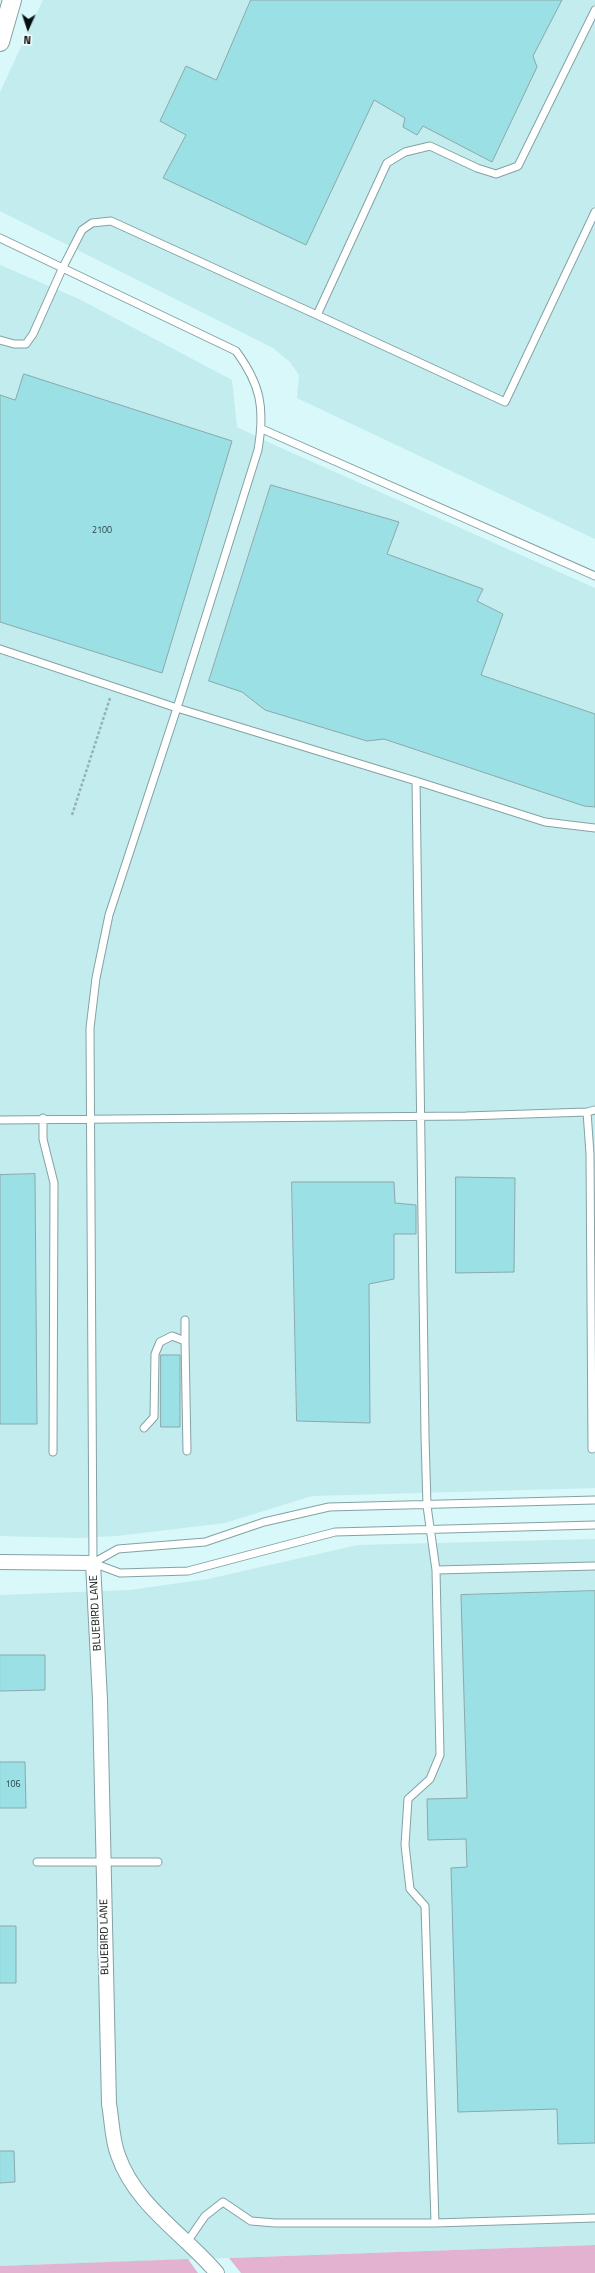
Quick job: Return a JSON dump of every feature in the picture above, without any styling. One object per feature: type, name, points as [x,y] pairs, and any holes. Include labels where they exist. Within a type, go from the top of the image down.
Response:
[{"type":"street","points":[[2,38],[12,0]]},
{"type":"street","points":[[2,38],[20,0]]},
{"type":"street","points":[[0,1562],[93,1563]]},
{"type":"street","name":"BLUEBIRD LANE","points":[[93,1563],[100,1700],[109,2104],[118,2155],[137,2191],[163,2221],[187,2242],[217,2273]]},
{"type":"lane","points":[[317,315],[387,163],[405,152],[430,146],[477,168],[496,174],[518,166],[595,10]]},
{"type":"lane","points":[[0,340],[14,344],[26,344],[33,334],[63,267],[82,230],[92,223],[111,221],[505,402],[595,212]]},
{"type":"lane","points":[[0,238],[236,351],[251,372],[262,409],[262,429],[256,457],[177,708],[107,922],[96,978],[90,1028],[93,1563]]},
{"type":"lane","points":[[262,429],[595,576]]},
{"type":"lane","points":[[0,648],[177,708],[416,780],[545,822],[595,828]]},
{"type":"lane","points":[[416,780],[427,1506],[436,1570],[440,1755],[430,1779],[408,1799],[405,1845],[409,1868],[410,1889],[425,1906],[435,2223]]},
{"type":"lane","points":[[0,1120],[43,1118],[421,1116],[587,1112],[595,1110]]},
{"type":"lane","points":[[587,1112],[590,1154],[592,1449]]},
{"type":"lane","points":[[43,1118],[43,1139],[54,1184],[53,1452]]},
{"type":"lane","points":[[185,1320],[188,1451]]},
{"type":"lane","points":[[144,1428],[154,1417],[155,1354],[160,1342],[172,1336],[185,1342]]},
{"type":"lane","points":[[93,1563],[118,1549],[205,1542],[264,1522],[329,1507],[427,1506],[595,1500]]},
{"type":"lane","points":[[93,1563],[120,1573],[188,1571],[335,1532],[595,1525]]},
{"type":"lane","points":[[436,1570],[595,1566]]},
{"type":"lane","points":[[37,1862],[158,1862]]},
{"type":"lane","points":[[187,2242],[205,2216],[223,2202],[251,2221],[269,2223],[435,2223],[595,2218]]},
{"type":"path","points":[[72,815],[113,686]]},
{"type":"shaded area","points":[[43,0],[595,0],[595,539],[297,398],[299,375],[290,362],[273,348],[0,211],[0,92]]},
{"type":"shaded area","points":[[0,265],[79,299],[232,380],[237,427],[595,588],[595,1488],[312,1496],[225,1523],[117,1536],[78,1538],[0,1536]]},
{"type":"shaded area","points":[[595,1539],[595,2245],[0,2266],[0,1595],[130,1590],[208,1579],[358,1545]]},
{"type":"shaded area","points":[[595,2245],[595,2273],[241,2273],[229,2258]]},
{"type":"shaded area","points":[[188,2259],[198,2273],[0,2273],[0,2266]]},
{"type":"building","points":[[251,0],[562,0],[533,56],[537,67],[492,162],[423,126],[417,135],[403,127],[405,118],[374,100],[306,245],[163,178],[186,135],[160,121],[186,66],[216,80]]},
{"type":"building","points":[[24,374],[232,441],[162,673],[0,622],[0,395],[15,400]]},
{"type":"building","points":[[271,485],[399,522],[387,554],[483,589],[477,601],[503,614],[481,675],[595,714],[595,807],[584,806],[384,739],[367,741],[265,710],[242,692],[209,681]]},
{"type":"building","points":[[35,1174],[37,1424],[0,1424],[0,1175]]},
{"type":"building","points":[[456,1177],[515,1178],[514,1272],[456,1273]]},
{"type":"building","points":[[292,1182],[394,1182],[395,1203],[416,1205],[416,1234],[394,1234],[394,1279],[369,1284],[370,1423],[297,1421]]},
{"type":"building","points":[[161,1355],[180,1355],[180,1427],[161,1427]]},
{"type":"building","points":[[595,1591],[595,2143],[558,2144],[557,2109],[458,2112],[451,1868],[467,1867],[466,1839],[428,1840],[427,1799],[467,1798],[461,1595]]},
{"type":"building","points":[[0,1655],[45,1655],[45,1690],[0,1691]]},
{"type":"building","points":[[0,1762],[25,1762],[26,1808],[0,1808]]},
{"type":"building","points":[[0,1926],[16,1926],[16,1983],[0,1983]]},
{"type":"building","points":[[0,2151],[14,2151],[15,2182],[0,2183]]}]
